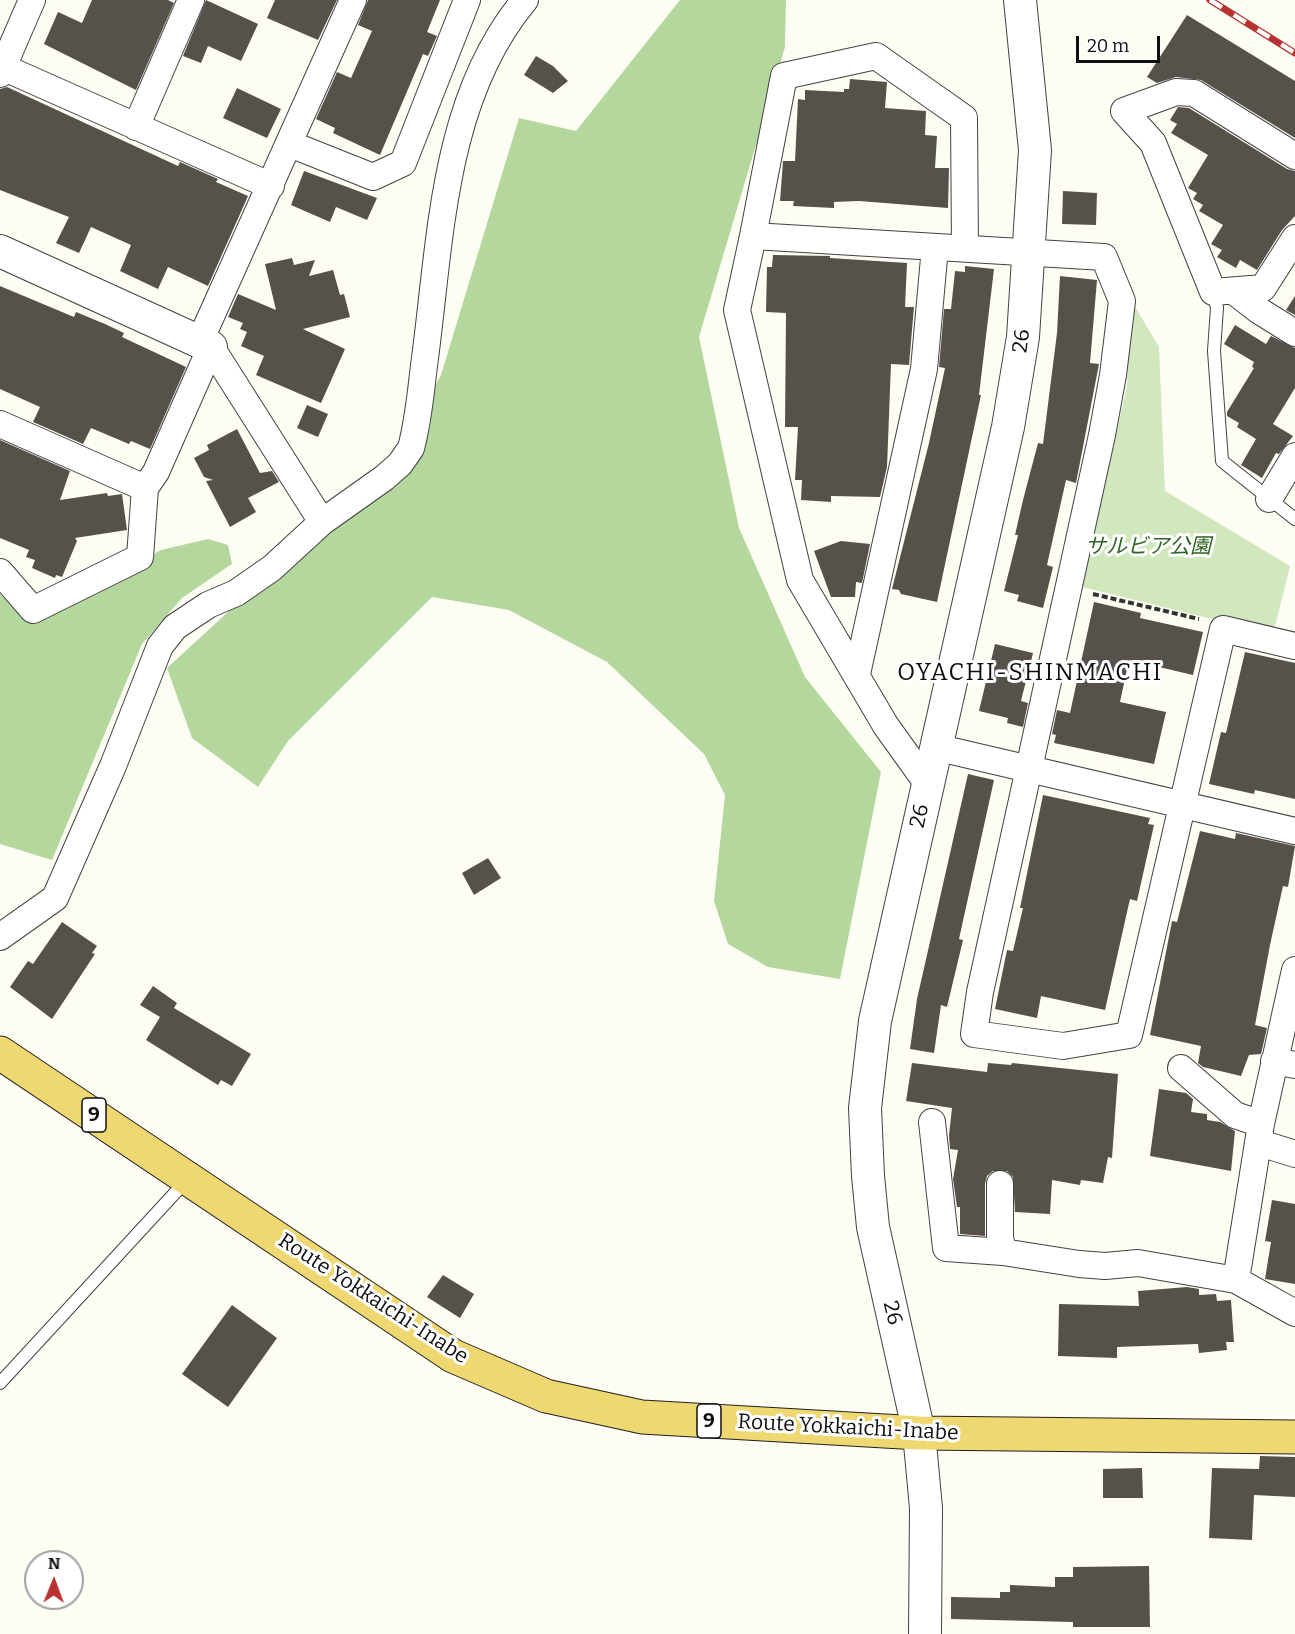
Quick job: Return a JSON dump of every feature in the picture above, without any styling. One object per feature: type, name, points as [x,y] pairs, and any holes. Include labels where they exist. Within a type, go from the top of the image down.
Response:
[{"type":"main road","name":"Route Yokkaichi-Inabe","points":[[0,1053],[453,1356],[546,1396],[642,1417],[919,1433],[1295,1437]]},
{"type":"street","points":[[32,0],[1,69],[271,186]]},
{"type":"street","points":[[136,127],[191,0]]},
{"type":"street","points":[[0,572],[33,610],[140,557],[145,488],[156,472],[271,186],[353,0]]},
{"type":"street","points":[[290,144],[373,177],[403,163],[467,0]]},
{"type":"street","points":[[0,937],[54,898],[112,766],[160,646],[175,627],[208,605],[236,593],[272,568],[322,522],[384,478],[400,464],[411,448],[453,154],[479,78],[508,20],[525,0]]},
{"type":"street","name":"26","points":[[925,1634],[926,1508],[919,1433],[873,1227],[865,1108],[875,1021],[1008,427],[1023,337],[1035,150],[1020,0]]},
{"type":"street","points":[[927,783],[886,726],[800,580],[738,310],[784,76],[876,56],[964,118],[965,248]]},
{"type":"street","points":[[1295,156],[1194,93],[1176,92],[1124,111],[1153,142],[1224,292],[1295,333]]},
{"type":"street","points":[[753,236],[1104,257],[1122,301],[1102,435],[980,992],[974,1034],[1063,1046],[1129,1035],[1223,629],[1295,646]]},
{"type":"street","points":[[1224,292],[1263,288],[1295,238]]},
{"type":"street","points":[[857,674],[924,369],[935,247]]},
{"type":"street","points":[[0,251],[206,344],[322,522]]},
{"type":"street","points":[[0,424],[145,488]]},
{"type":"street","points":[[1269,499],[1295,456]]},
{"type":"street","points":[[935,747],[1295,831]]},
{"type":"street","points":[[1236,1280],[1261,1133],[1285,1063],[1295,970]]},
{"type":"street","points":[[1181,1068],[1235,1115],[1295,1154]]},
{"type":"street","points":[[932,1122],[946,1248],[1003,1252],[1079,1264],[1105,1266],[1138,1263],[1236,1280],[1295,1313]]},
{"type":"street","points":[[1000,1184],[1000,1237],[1003,1252]]},
{"type":"lane","points":[[1224,292],[1217,308],[1214,351],[1222,460],[1295,519]]},
{"type":"lane","points":[[0,1383],[189,1178]]},
{"type":"path","points":[[1069,588],[1210,622],[1223,629]]},
{"type":"green space","points":[[680,0],[786,0],[785,47],[699,337],[739,528],[805,677],[881,772],[840,979],[768,967],[728,944],[714,901],[725,795],[704,754],[607,662],[509,610],[432,597],[288,741],[258,787],[192,738],[167,668],[399,455],[441,375],[519,118],[576,131]]},
{"type":"green space","name":"サルビア公園","points":[[1131,300],[1159,347],[1165,491],[1290,566],[1273,634],[1082,587],[1127,386]]},
{"type":"green space","points":[[208,539],[228,545],[232,564],[182,598],[142,644],[52,860],[0,844],[0,594],[31,623],[161,550]]},
{"type":"building","points":[[92,0],[168,0],[174,3],[136,90],[44,44],[58,12],[82,23]]},
{"type":"building","points":[[206,0],[258,24],[241,61],[208,46],[201,63],[183,56]]},
{"type":"building","points":[[275,0],[337,0],[318,40],[267,18]]},
{"type":"building","points":[[368,0],[440,0],[427,32],[437,36],[428,56],[423,54],[380,155],[333,133],[335,128],[316,119],[337,72],[351,78],[372,31],[358,25]]},
{"type":"building","points":[[1187,15],[1295,81],[1295,138],[1201,80],[1176,77],[1157,83],[1147,77]]},
{"type":"building","points":[[536,56],[553,66],[568,81],[553,93],[524,75]]},
{"type":"building","points":[[850,79],[887,82],[885,108],[926,111],[925,135],[937,136],[935,168],[949,168],[948,208],[859,201],[834,202],[834,208],[793,206],[794,201],[780,201],[783,161],[795,161],[798,99],[805,100],[805,90],[844,92],[844,89],[849,89]]},
{"type":"building","points":[[7,87],[178,166],[180,162],[218,179],[216,182],[248,196],[208,286],[168,267],[158,289],[120,271],[131,245],[91,227],[79,253],[56,243],[69,217],[0,190],[0,89]]},
{"type":"building","points":[[237,88],[281,109],[267,138],[223,118]]},
{"type":"building","points":[[1178,107],[1189,108],[1287,169],[1295,171],[1295,216],[1282,230],[1257,270],[1240,260],[1236,268],[1217,257],[1222,250],[1211,244],[1223,225],[1199,211],[1203,205],[1193,199],[1197,193],[1188,188],[1208,155],[1171,133],[1177,124],[1170,120]]},
{"type":"building","points":[[304,171],[377,198],[367,220],[336,207],[330,222],[291,205]]},
{"type":"building","points":[[1063,191],[1097,193],[1096,225],[1062,224]]},
{"type":"building","points":[[773,255],[830,256],[830,258],[907,263],[905,307],[914,307],[909,365],[891,364],[887,467],[880,497],[831,496],[831,502],[801,500],[802,480],[795,480],[798,427],[785,427],[786,313],[766,312],[767,267],[772,267]]},
{"type":"building","points":[[292,258],[294,265],[315,260],[309,276],[333,270],[340,295],[344,294],[350,317],[303,329],[345,349],[321,403],[256,375],[264,356],[241,346],[247,332],[240,329],[243,323],[228,317],[238,294],[276,310],[265,264]]},
{"type":"building","points":[[965,266],[994,269],[979,395],[981,395],[937,602],[901,594],[899,590],[892,589],[929,443],[945,368],[939,367],[944,309],[951,309],[955,271],[965,272]]},
{"type":"building","points":[[1060,276],[1097,280],[1090,363],[1099,364],[1076,483],[1066,480],[1047,565],[1053,567],[1043,608],[1017,601],[1019,595],[1004,591],[1018,535],[1015,535],[1023,500],[1038,443],[1043,444],[1057,333]]},
{"type":"building","points":[[0,286],[74,317],[76,312],[105,324],[124,333],[122,337],[186,367],[150,449],[131,441],[129,444],[91,428],[83,444],[33,422],[40,407],[0,389]]},
{"type":"building","points":[[1295,296],[1295,315],[1286,310]]},
{"type":"building","points":[[1235,325],[1266,344],[1271,336],[1295,348],[1295,388],[1273,424],[1293,436],[1279,454],[1276,453],[1262,478],[1241,465],[1256,439],[1237,427],[1239,423],[1227,416],[1227,412],[1254,368],[1252,367],[1254,362],[1224,344]]},
{"type":"building","points":[[307,405],[328,414],[318,437],[297,428]]},
{"type":"building","points":[[237,429],[260,473],[272,471],[279,482],[248,498],[256,512],[230,527],[206,481],[213,480],[204,477],[194,458],[209,450],[207,445]]},
{"type":"building","points":[[0,440],[70,471],[60,500],[107,493],[108,496],[122,494],[127,530],[75,538],[77,541],[62,577],[56,575],[55,578],[32,568],[35,560],[26,557],[29,550],[0,538]]},
{"type":"building","points":[[841,541],[870,544],[862,583],[856,582],[855,597],[831,597],[814,551]]},
{"type":"building","points":[[1094,602],[1141,613],[1140,618],[1203,632],[1193,675],[1129,660],[1120,702],[1166,712],[1154,764],[1054,743],[1056,735],[1052,734],[1057,710],[1070,713]]},
{"type":"building","points":[[995,644],[1033,653],[1021,701],[1028,703],[1023,727],[1007,723],[1008,718],[979,711]]},
{"type":"building","points":[[1245,652],[1295,663],[1295,799],[1255,790],[1254,794],[1209,784],[1221,732],[1226,733]]},
{"type":"building","points":[[968,774],[994,780],[959,939],[963,940],[947,1007],[941,1005],[934,1053],[910,1049],[917,999]]},
{"type":"building","points":[[1043,795],[1150,818],[1148,824],[1154,825],[1137,901],[1130,899],[1105,1010],[1041,996],[1037,1018],[995,1009],[1007,950],[1013,951],[1023,908],[1020,908]]},
{"type":"building","points":[[1200,831],[1235,839],[1236,833],[1295,846],[1288,887],[1283,886],[1255,1025],[1267,1028],[1261,1054],[1249,1055],[1241,1076],[1203,1067],[1198,1063],[1201,1046],[1150,1035],[1172,921],[1177,922]]},
{"type":"building","points":[[488,858],[501,878],[474,895],[462,873]]},
{"type":"building","points":[[62,922],[97,946],[92,953],[95,954],[52,1019],[10,987],[28,961],[33,964]]},
{"type":"building","points":[[153,986],[177,1003],[174,1008],[251,1054],[232,1086],[221,1080],[218,1085],[146,1040],[160,1017],[140,1005]]},
{"type":"building","points":[[912,1063],[987,1072],[988,1063],[1011,1065],[1012,1063],[1118,1074],[1112,1158],[1108,1157],[1103,1183],[1081,1180],[1080,1185],[1052,1180],[1050,1214],[1015,1212],[1013,1177],[1007,1171],[993,1171],[987,1176],[985,1184],[985,1236],[960,1234],[960,1207],[957,1207],[953,1179],[958,1150],[950,1149],[949,1135],[952,1108],[906,1101]]},
{"type":"building","points":[[1159,1089],[1186,1093],[1193,1099],[1191,1112],[1207,1114],[1207,1120],[1220,1122],[1235,1131],[1231,1171],[1150,1156]]},
{"type":"building","points":[[1272,1200],[1295,1204],[1295,1284],[1265,1279],[1271,1242],[1265,1241]]},
{"type":"building","points":[[443,1275],[474,1294],[460,1318],[427,1297]]},
{"type":"building","points":[[1187,1287],[1199,1289],[1199,1295],[1216,1294],[1217,1301],[1231,1300],[1234,1342],[1226,1342],[1227,1350],[1199,1353],[1198,1344],[1117,1347],[1117,1358],[1058,1356],[1059,1304],[1139,1306],[1138,1291]]},
{"type":"building","points":[[232,1305],[277,1338],[228,1407],[182,1374]]},
{"type":"building","points":[[1260,1456],[1295,1457],[1295,1497],[1254,1495],[1252,1540],[1209,1538],[1212,1468],[1259,1469]]},
{"type":"building","points":[[1142,1468],[1143,1498],[1103,1498],[1103,1469]]},
{"type":"building","points":[[1149,1566],[1150,1627],[1073,1627],[1073,1622],[951,1619],[951,1597],[1000,1598],[1000,1592],[1010,1592],[1010,1585],[1055,1587],[1055,1577],[1073,1577],[1073,1567]]},
{"type":"railway","points":[[1210,0],[1295,53]]},
{"type":"district","name":"OYACHI-SHINMACHI","points":[[1030,673]]}]
